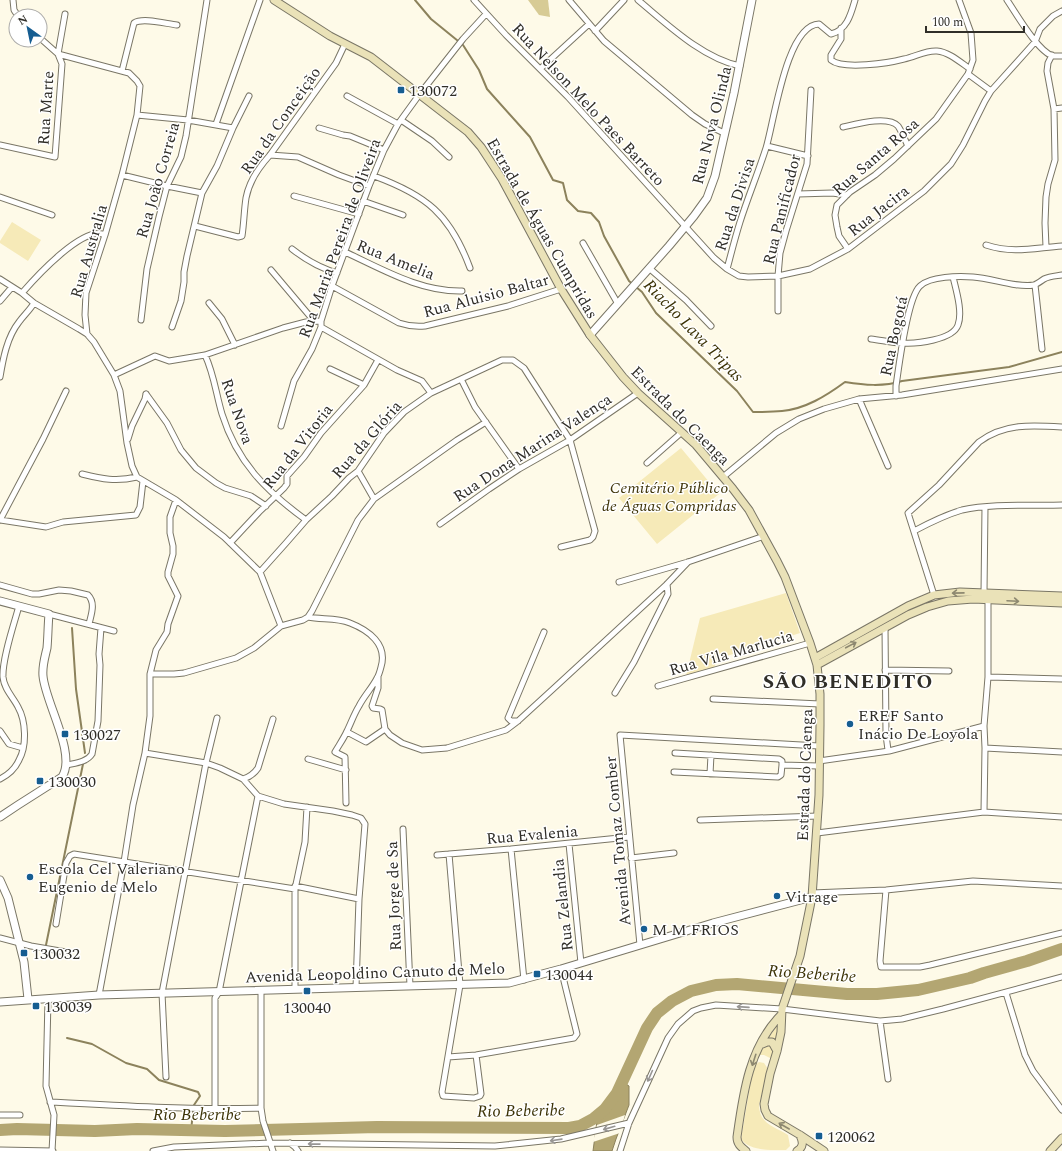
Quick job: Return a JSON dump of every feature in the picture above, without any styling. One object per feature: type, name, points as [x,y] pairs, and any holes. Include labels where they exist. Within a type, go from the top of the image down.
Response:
[{"type":"main road","name":"Estrada de Águas Cumpridas","points":[[274,0],[306,22],[371,57],[468,132],[481,147],[509,190],[561,289],[590,336]]},
{"type":"main road","name":"Estrada do Caenga","points":[[590,336],[638,393],[696,445],[749,510],[785,577],[816,661],[820,704],[819,764],[818,816],[812,895],[800,956],[782,1012]]},
{"type":"main road","points":[[816,661],[908,606],[934,595],[960,592],[1062,596]]},
{"type":"main road","points":[[816,661],[926,607],[948,601],[973,599],[1062,603]]},
{"type":"main road","points":[[746,1151],[737,1142],[737,1137],[748,1077],[758,1046],[772,1024],[782,1012]]},
{"type":"main road","points":[[782,1012],[781,1032],[770,1074],[764,1104],[765,1110],[768,1116],[824,1151]]},
{"type":"main road","points":[[758,1046],[767,1042],[772,1042],[777,1051]]},
{"type":"main road","points":[[796,1151],[802,1146],[803,1143],[800,1135]]},
{"type":"main road","points":[[1050,1151],[1062,1138]]},
{"type":"street","name":"Rua João Correia","points":[[141,320],[147,269],[167,186],[181,157],[207,0]]},
{"type":"street","points":[[216,124],[260,0]]},
{"type":"street","name":"Rua Nelson Melo Paes Barreto","points":[[474,0],[568,97],[686,226]]},
{"type":"street","points":[[570,0],[595,31],[613,49],[692,115],[705,124],[724,133]]},
{"type":"street","points":[[595,31],[624,0]]},
{"type":"street","points":[[638,0],[659,18],[698,47],[729,64],[740,66]]},
{"type":"street","name":"Rua Nova Olinda","points":[[590,336],[686,226],[707,198],[715,176],[740,66],[752,0]]},
{"type":"street","points":[[855,0],[849,20],[841,28],[841,39],[831,55],[832,60],[835,63],[849,65],[889,63],[936,51],[950,55],[991,91]]},
{"type":"street","name":"Rua Santa Rosa","points":[[848,249],[839,236],[836,215],[837,205],[846,195],[875,175],[936,119],[969,72],[973,60],[971,33],[959,0]]},
{"type":"street","points":[[1007,0],[1035,42],[1052,56],[1062,56]]},
{"type":"street","name":"Rua Jacira","points":[[686,226],[703,247],[727,269],[739,276],[778,276],[810,268],[848,249],[924,191],[951,164],[991,91],[1035,42],[1040,29],[1053,16],[1062,11]]},
{"type":"street","name":"Rua Marte","points":[[0,145],[55,157],[62,64],[58,54],[65,14]]},
{"type":"street","name":"Rua Maria Pereira de Oliveira","points":[[280,426],[294,381],[312,349],[321,327],[321,321],[332,286],[363,201],[384,150],[399,122],[419,95],[457,46],[486,14]]},
{"type":"street","points":[[48,45],[58,54],[122,71],[134,23],[146,21],[177,25]]},
{"type":"street","points":[[540,69],[589,24]]},
{"type":"street","name":"Rua da Divisa","points":[[727,269],[740,222],[767,146],[781,81],[791,57],[801,37],[813,25],[819,24],[831,34],[841,28]]},
{"type":"street","name":"Rua da Conceição","points":[[195,226],[238,237],[242,236],[248,192],[256,174],[336,63],[345,44]]},
{"type":"street","points":[[1046,247],[1046,197],[1055,160],[1054,109],[1047,71],[1048,63],[1052,56]]},
{"type":"street","name":"Rua Australia","points":[[87,334],[85,314],[86,293],[105,235],[137,115],[140,86],[134,77],[129,73],[122,71]]},
{"type":"street","name":"Rua Panificador","points":[[778,311],[778,276],[780,253],[804,177],[808,156],[811,90]]},
{"type":"street","points":[[172,327],[181,301],[184,272],[202,193],[217,166],[233,128],[249,96]]},
{"type":"street","points":[[347,96],[399,122],[432,141],[449,156]]},
{"type":"street","points":[[1054,109],[1062,108]]},
{"type":"street","points":[[137,115],[188,120],[233,128]]},
{"type":"street","points":[[843,127],[885,120],[892,122],[897,126],[908,146]]},
{"type":"street","points":[[319,128],[350,136],[384,150]]},
{"type":"street","name":"Rua da Divisa","points":[[767,146],[808,156]]},
{"type":"street","points":[[270,155],[298,157],[369,186]]},
{"type":"street","points":[[1055,160],[1062,159]]},
{"type":"street","points":[[122,175],[202,193]]},
{"type":"street","points":[[374,176],[416,194],[436,210],[456,237],[470,268]]},
{"type":"street","points":[[798,194],[832,193],[846,195]]},
{"type":"street","points":[[294,196],[359,214]]},
{"type":"street","points":[[0,197],[52,215]]},
{"type":"street","points":[[363,201],[403,215]]},
{"type":"street","points":[[22,293],[41,272],[77,242],[90,235],[105,235]]},
{"type":"street","points":[[583,243],[618,304]]},
{"type":"street","points":[[986,245],[1000,250],[1030,250],[1062,246]]},
{"type":"street","points":[[292,249],[305,259],[322,268],[337,273]]},
{"type":"street","name":"Rua Amelia","points":[[345,252],[394,275],[425,286],[443,290],[462,291]]},
{"type":"street","points":[[649,268],[686,300],[711,326]]},
{"type":"street","points":[[271,270],[314,321]]},
{"type":"street","name":"Rua Bogotá","points":[[896,396],[896,386],[906,326],[914,296],[917,289],[924,283],[943,278],[974,277],[1008,283],[1035,285],[1044,279],[1062,275]]},
{"type":"street","points":[[871,339],[903,343],[929,341],[954,332],[960,320],[959,303],[953,277]]},
{"type":"street","points":[[0,279],[34,302],[87,334],[104,356],[120,391],[127,443],[132,466],[137,477],[176,500],[230,543],[260,572],[281,626]]},
{"type":"street","points":[[1035,285],[1042,349]]},
{"type":"street","name":"Rua Aluisio Baltar","points":[[332,286],[399,323],[416,327],[508,306],[561,289]]},
{"type":"street","points":[[0,301],[12,287]]},
{"type":"street","points":[[0,377],[10,335],[18,322],[31,309],[34,302]]},
{"type":"street","points":[[209,303],[222,319],[235,345]]},
{"type":"street","points":[[114,375],[155,356],[169,361],[205,355],[284,328],[314,321],[321,321]]},
{"type":"street","points":[[321,327],[378,360],[422,381],[431,393]]},
{"type":"street","name":"Rua Nova","points":[[205,355],[225,422],[238,452],[247,467],[276,496],[306,520]]},
{"type":"street","name":"Rua da Vitoria","points":[[230,543],[287,484],[287,476],[308,452],[321,433],[364,385],[378,360]]},
{"type":"street","name":"Rua da Glória","points":[[260,572],[306,520],[358,471],[384,433],[413,405],[431,393],[502,360],[513,360],[524,368],[570,440],[595,531],[590,540],[561,547]]},
{"type":"street","points":[[330,369],[364,385]]},
{"type":"street","name":"Rua Bogotá","points":[[723,477],[776,433],[799,419],[824,409],[859,399],[896,396],[1062,369]]},
{"type":"street","points":[[461,379],[475,407],[519,469]]},
{"type":"street","points":[[66,391],[43,439],[0,520],[46,527],[63,522],[136,515],[140,507],[143,481]]},
{"type":"street","name":"Rua Dona Marina Valença","points":[[440,524],[519,469],[570,440],[638,393]]},
{"type":"street","points":[[127,443],[132,426],[146,394],[167,423],[181,450],[196,468],[216,483],[226,488],[251,496],[266,506]]},
{"type":"street","points":[[859,399],[888,466]]},
{"type":"street","points":[[150,674],[184,673],[236,658],[254,648],[281,626],[303,620],[308,617],[366,507],[374,499],[457,440],[486,422]]},
{"type":"street","points":[[934,595],[908,514],[939,485],[979,442],[987,436],[998,431],[1018,426],[1037,425],[1062,427]]},
{"type":"street","points":[[647,463],[682,432]]},
{"type":"street","points":[[358,471],[374,499]]},
{"type":"street","points":[[82,474],[107,480],[130,479],[137,477]]},
{"type":"street","points":[[99,995],[150,716],[150,674],[156,650],[167,632],[170,615],[178,596],[168,576],[173,554],[170,533],[170,517],[176,500]]},
{"type":"street","points":[[914,531],[949,514],[963,510],[985,507],[1062,506]]},
{"type":"street","points":[[984,593],[985,507]]},
{"type":"street","points":[[620,582],[688,562],[764,536]]},
{"type":"street","points":[[308,617],[344,621],[364,630],[372,636],[378,642],[383,655],[378,677],[378,688],[372,706],[373,708],[382,710],[385,729],[395,739],[412,747],[422,750],[447,748],[506,730],[518,721],[667,584],[688,562]]},
{"type":"street","points":[[615,693],[634,662],[668,594],[667,584]]},
{"type":"street","points":[[0,585],[32,594],[59,590],[88,595],[92,600],[93,605],[89,624]]},
{"type":"street","points":[[984,812],[984,726],[988,677],[988,600]]},
{"type":"street","points":[[0,601],[114,631]]},
{"type":"street","points":[[0,779],[7,775],[17,764],[23,748],[24,733],[21,713],[4,683],[3,677],[8,648],[19,606]]},
{"type":"street","points":[[0,817],[62,777],[67,765],[60,732],[45,687],[43,675],[49,614]]},
{"type":"street","points":[[885,627],[886,745],[889,751]]},
{"type":"street","points":[[67,765],[86,760],[90,758],[92,754],[98,721],[101,628]]},
{"type":"street","points":[[518,721],[511,721],[508,718],[544,632]]},
{"type":"street","name":"Rua Vila Marlucia","points":[[658,686],[810,643]]},
{"type":"street","points":[[886,670],[949,671]]},
{"type":"street","points":[[346,803],[345,757],[336,752],[347,732],[356,710],[378,677]]},
{"type":"street","points":[[988,677],[1062,679]]},
{"type":"street","points":[[713,699],[820,704]]},
{"type":"street","points":[[166,1077],[162,993],[206,763],[217,718]]},
{"type":"street","points":[[243,779],[255,773],[258,768],[272,719]]},
{"type":"street","points":[[782,765],[819,764],[889,751],[984,726]]},
{"type":"street","points":[[347,732],[366,742],[385,729]]},
{"type":"street","points":[[0,731],[9,744],[23,748]]},
{"type":"street","name":"Avenida Tomaz Comber","points":[[640,945],[620,735],[819,746]]},
{"type":"street","points":[[985,748],[1062,752]]},
{"type":"street","points":[[144,753],[206,763],[243,779],[258,796],[284,804],[333,811],[358,817],[363,820],[356,987]]},
{"type":"street","points":[[674,772],[778,777],[781,775],[782,765],[782,761],[779,759],[675,753]]},
{"type":"street","points":[[710,774],[711,755]]},
{"type":"street","points":[[308,759],[346,770]]},
{"type":"street","points":[[215,1110],[215,998],[219,992],[258,796]]},
{"type":"street","points":[[295,988],[295,888],[305,842],[307,807]]},
{"type":"street","points":[[816,833],[984,812],[1062,817]]},
{"type":"street","points":[[700,820],[818,816]]},
{"type":"street","name":"Rua Jorge de Sa","points":[[403,829],[410,986]]},
{"type":"street","name":"Rua Evalenia","points":[[437,855],[511,850],[629,837]]},
{"type":"street","name":"Rua Zelandia","points":[[570,844],[581,963]]},
{"type":"street","points":[[511,850],[524,980]]},
{"type":"street","points":[[631,858],[674,853]]},
{"type":"street","points":[[56,924],[66,862],[70,856],[74,854],[359,898]]},
{"type":"street","points":[[449,854],[460,985],[442,1094],[446,1097],[478,1098],[481,1094],[476,1055]]},
{"type":"street","points":[[0,880],[8,898],[25,967],[28,999]]},
{"type":"street","points":[[812,895],[886,890],[973,881],[1062,886]]},
{"type":"street","points":[[886,890],[880,961],[880,965],[882,967],[920,967],[1062,934]]},
{"type":"street","name":"Avenida Leopoldino Canuto de Melo","points":[[0,1002],[99,995],[219,992],[295,988],[495,984],[524,980],[812,895]]},
{"type":"street","points":[[0,938],[66,952]]},
{"type":"street","points":[[448,1057],[476,1055],[576,1037],[577,1034],[561,969]]},
{"type":"street","points":[[620,1151],[627,1123],[668,1038],[678,1024],[693,1011],[716,1005],[880,1021],[902,1019],[1006,993],[1062,977]]},
{"type":"street","points":[[261,990],[261,1108],[263,1121],[273,1151]]},
{"type":"street","points":[[1006,993],[1025,1055],[1033,1071],[1062,1110]]},
{"type":"street","points":[[0,1150],[52,1151],[54,1115],[47,1095],[46,1086],[48,999]]},
{"type":"street","points":[[880,1021],[888,1079]]},
{"type":"street","points":[[50,1102],[215,1110],[261,1108]]},
{"type":"street","points":[[0,1115],[20,1115]]},
{"type":"street","points":[[153,1151],[174,1147],[270,1144],[495,1146],[562,1139],[627,1123]]},
{"type":"street","points":[[290,1144],[293,1145],[298,1151]]},
{"type":"green space","points":[[12,222],[41,240],[28,261],[0,243]]},
{"type":"green space","name":"Cemitério Público de Águas Compridas","points":[[681,448],[719,494],[657,544],[619,498]]},
{"type":"green space","points":[[786,593],[800,633],[717,659],[714,668],[686,676],[700,618]]},
{"type":"green space","points":[[780,1023],[772,1059],[764,1055],[759,1055],[758,1054]]},
{"type":"green space","points":[[759,1062],[764,1063],[768,1069],[759,1105],[760,1111],[765,1121],[788,1135],[790,1146],[786,1150],[767,1150],[755,1148],[749,1146],[741,1139],[751,1080],[755,1065]]},
{"type":"shaded area","points":[[528,0],[548,0],[550,17],[539,15]]},
{"type":"shaded area","points":[[626,1084],[629,1086],[629,1105],[612,1151],[593,1151],[597,1121],[610,1111]]},
{"type":"pier","points":[[625,1115],[620,1133],[593,1142],[597,1125]]},
{"type":"waterway","name":"Riacho Lava Tripas","points":[[415,0],[431,19],[463,45],[479,70],[487,89],[530,137],[553,180],[563,183],[567,200],[578,211],[591,213],[599,222],[604,236],[629,281],[642,292],[656,313],[737,391],[753,412],[771,412],[799,408],[823,397],[845,382],[866,385],[881,385],[1009,367],[1062,352]]},
{"type":"waterway","points":[[72,628],[76,689],[85,753]]},
{"type":"waterway","points":[[46,945],[83,764]]},
{"type":"waterway","name":"Rio Beberibe","points":[[0,1130],[95,1131],[137,1129],[225,1131],[377,1127],[569,1128],[580,1126],[593,1119],[605,1109],[617,1093],[647,1028],[657,1013],[672,1001],[691,991],[716,985],[737,984],[847,994],[877,994],[918,990],[970,978],[1062,949]]},
{"type":"waterway","points":[[67,1038],[92,1044],[126,1063],[147,1069],[159,1080],[198,1092],[200,1096],[194,1105],[191,1130]]},
{"type":"place","name":"130072","points":[[401,90]]},
{"type":"place","name":"EREF Santo Inácio De Loyola","points":[[850,724]]},
{"type":"place","name":"130027","points":[[65,734]]},
{"type":"place","name":"130030","points":[[40,781]]},
{"type":"place","name":"Escola Cel Valeriano Eugenio de Melo","points":[[30,877]]},
{"type":"place","name":"Vitrage","points":[[777,896]]},
{"type":"place","name":"M M FRIOS","points":[[644,929]]},
{"type":"place","name":"130032","points":[[24,953]]},
{"type":"place","name":"130044","points":[[537,974]]},
{"type":"place","name":"130040","points":[[307,991]]},
{"type":"place","name":"130039","points":[[36,1006]]},
{"type":"place","name":"120062","points":[[819,1136]]},
{"type":"district","name":"SÃO BENEDITO","points":[[848,681]]}]
